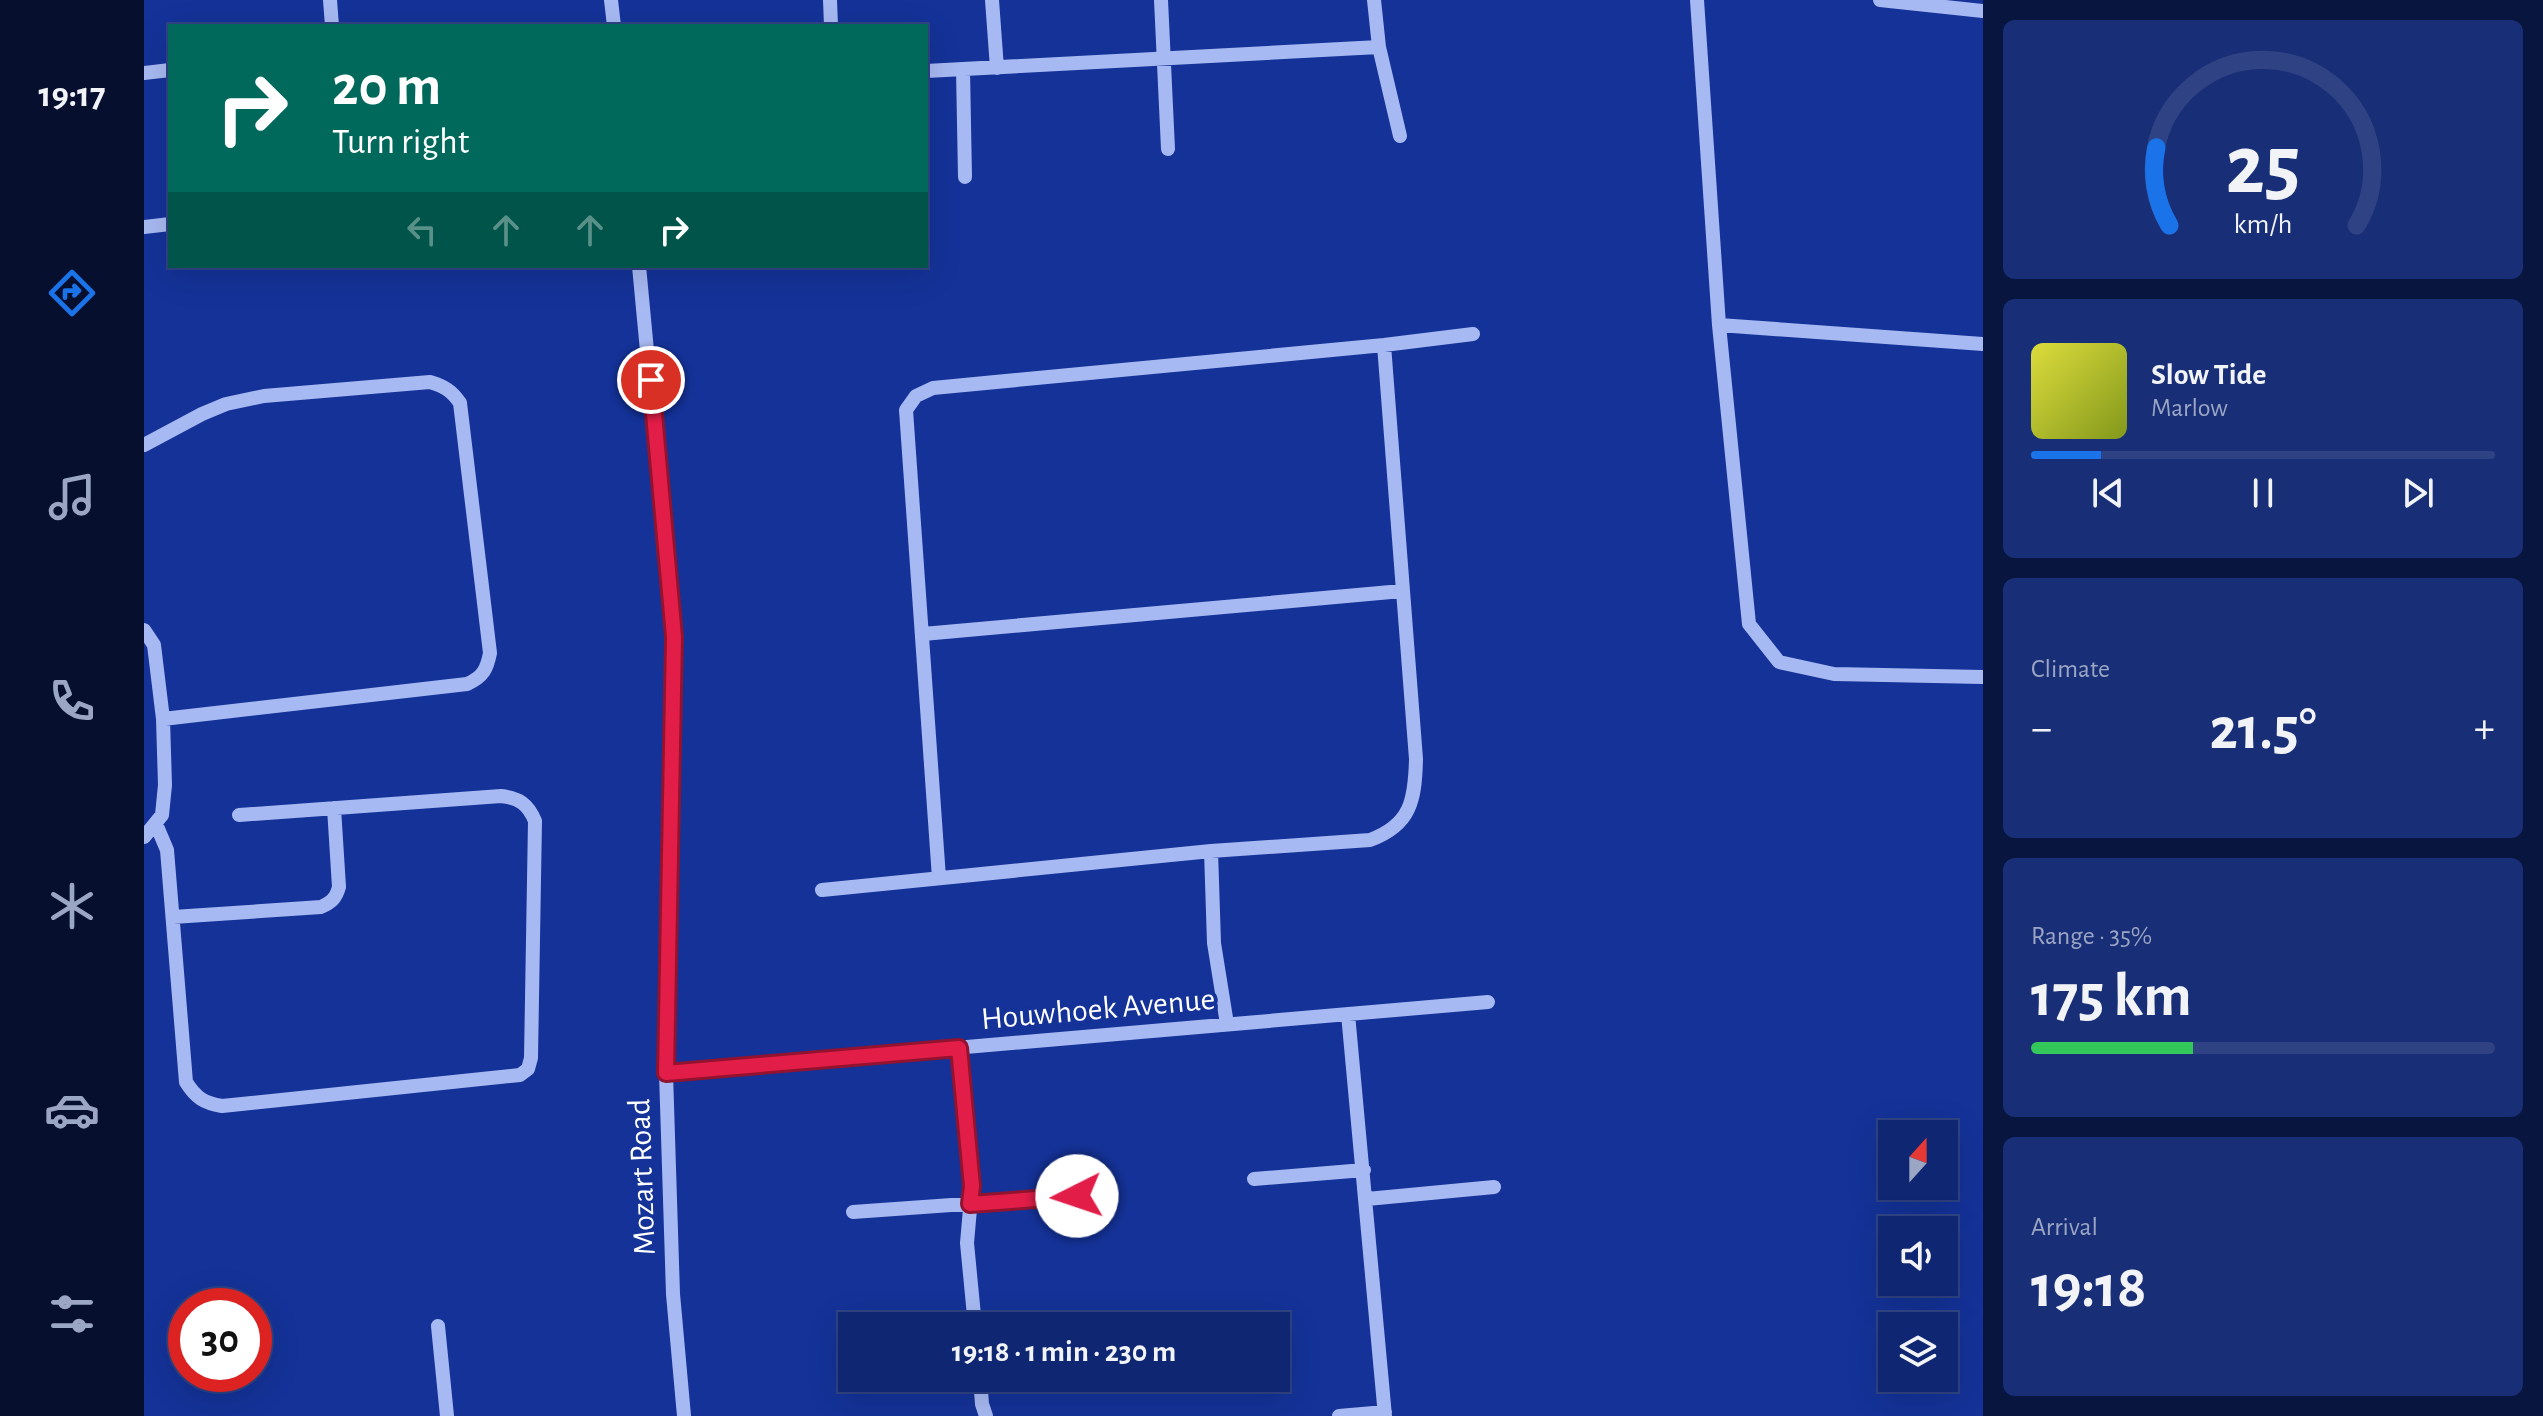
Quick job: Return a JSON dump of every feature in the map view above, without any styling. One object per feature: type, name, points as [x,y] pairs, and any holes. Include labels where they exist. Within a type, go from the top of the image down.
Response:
[{"type":"street","points":[[330,0],[332,24]]},
{"type":"street","points":[[611,0],[614,24]]},
{"type":"street","points":[[830,0],[831,24]]},
{"type":"street","points":[[992,0],[997,68]]},
{"type":"street","points":[[1161,0],[1168,149]]},
{"type":"street","points":[[1374,0],[1379,47],[1400,136]]},
{"type":"street","points":[[1697,0],[1719,325],[1749,624],[1779,662],[1834,674],[1983,677]]},
{"type":"street","points":[[1880,0],[1983,11]]},
{"type":"street","points":[[928,71],[1379,47]]},
{"type":"street","points":[[144,73],[168,70]]},
{"type":"street","points":[[963,70],[965,177]]},
{"type":"street","points":[[144,227],[168,224]]},
{"type":"street","name":"Mozart Road","points":[[639,268],[674,637],[666,1073],[673,1294],[684,1416]]},
{"type":"street","points":[[1719,325],[1983,344]]},
{"type":"street","points":[[939,878],[906,410],[916,396],[933,388],[1473,334]]},
{"type":"street","points":[[822,890],[1211,851],[1370,840],[1390,833],[1406,814],[1415,793],[1416,759],[1384,345]]},
{"type":"street","points":[[144,445],[226,404],[264,396],[430,382],[453,392],[460,403],[490,653],[487,668],[480,679],[467,684],[163,719]]},
{"type":"street","points":[[923,634],[1402,591]]},
{"type":"street","points":[[144,630],[154,645],[163,719],[165,785],[162,815],[144,837]]},
{"type":"street","points":[[156,824],[167,850],[186,1082],[193,1095],[205,1103],[222,1106],[504,1077],[525,1072],[531,1058],[535,821],[531,811],[513,797],[501,796],[239,815]]},
{"type":"street","points":[[173,917],[321,907],[329,903],[337,897],[339,887],[334,808]]},
{"type":"street","points":[[1211,851],[1214,943],[1227,1024]]},
{"type":"street","name":"Houwhoek Avenue","points":[[666,1073],[1488,1002]]},
{"type":"street","points":[[1339,1416],[1385,1414],[1348,1014]]},
{"type":"street","points":[[959,1048],[972,1186],[967,1243],[974,1312]]},
{"type":"street","points":[[1254,1179],[1364,1170]]},
{"type":"street","points":[[1367,1199],[1494,1187]]},
{"type":"street","points":[[853,1212],[1104,1194]]},
{"type":"street","points":[[438,1326],[447,1416]]},
{"type":"street","points":[[981,1392],[986,1416]]},
{"type":"route","points":[[651,380],[674,637],[666,1073],[959,1048],[972,1186],[970,1204],[1077,1196]]}]
